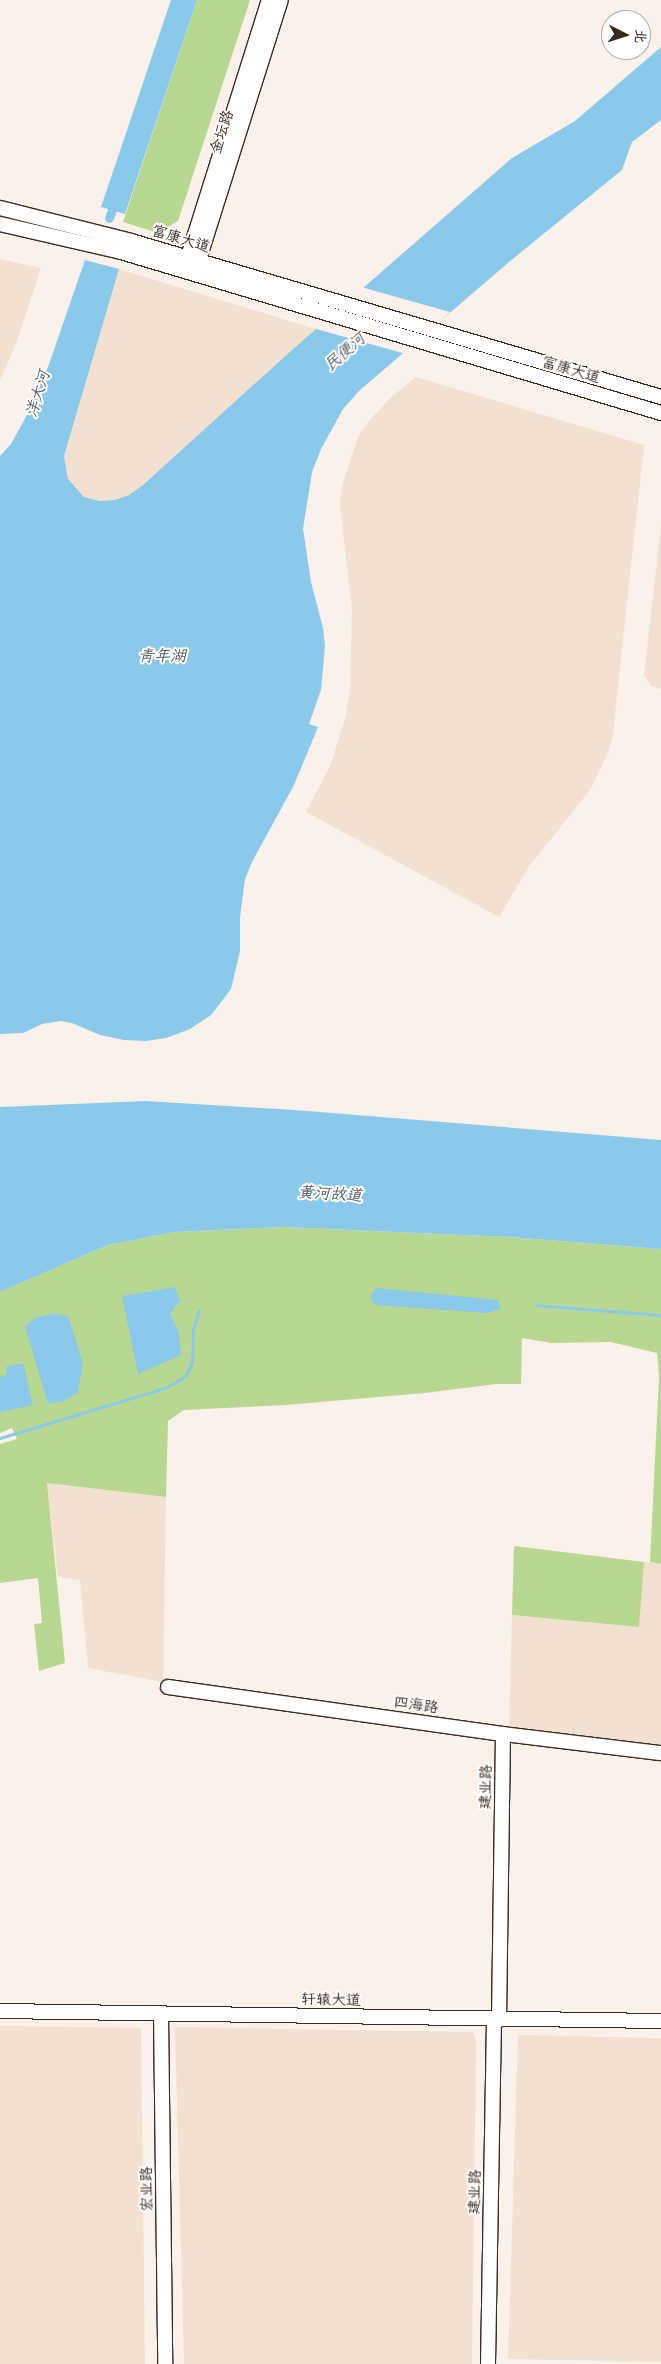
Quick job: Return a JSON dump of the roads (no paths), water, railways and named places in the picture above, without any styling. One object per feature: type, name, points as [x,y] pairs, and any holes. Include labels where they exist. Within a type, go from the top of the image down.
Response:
[{"type":"street","name":"金坛路","points":[[191,266],[269,0]]},
{"type":"street","name":"金坛路","points":[[191,266],[281,0]]},
{"type":"street","name":"富康大道","points":[[0,208],[74,226],[191,266],[250,292],[661,413]]},
{"type":"street","name":"富康大道","points":[[0,224],[121,252],[255,278],[661,397]]},
{"type":"street","points":[[250,292],[255,278]]},
{"type":"street","name":"四海路","points":[[168,1686],[503,1734],[661,1753]]},
{"type":"street","name":"建业路","points":[[488,2364],[503,1734]]},
{"type":"street","name":"轩辕大道","points":[[0,2011],[661,2021]]},
{"type":"street","name":"宏业路","points":[[161,2014],[165,2364]]},
{"type":"water","points":[[171,0],[197,0],[125,214],[101,207]]},
{"type":"water","name":"青年湖","points":[[661,47],[661,120],[632,142],[622,170],[509,262],[359,391],[343,409],[321,449],[312,472],[303,529],[311,582],[323,628],[325,646],[321,690],[309,724],[318,727],[294,785],[252,862],[245,879],[240,917],[240,951],[231,989],[211,1015],[190,1029],[166,1038],[146,1041],[124,1040],[100,1035],[72,1023],[61,1021],[42,1024],[23,1033],[0,1034],[0,456],[11,444],[28,413],[48,367],[85,260],[119,269],[64,456],[68,479],[84,497],[100,501],[115,500],[129,495],[143,485],[292,350],[512,158],[575,121],[646,60],[651,60],[651,56]]},
{"type":"water","name":"黄河故道","points":[[146,1101],[295,1110],[661,1140],[661,1249],[510,1237],[282,1227],[175,1232],[108,1245],[0,1292],[0,1107]]},
{"type":"water","points":[[175,1287],[180,1300],[170,1314],[179,1333],[181,1355],[138,1374],[122,1296]]},
{"type":"water","points":[[376,1288],[498,1300],[501,1309],[487,1313],[377,1305],[372,1301],[371,1295]]},
{"type":"water","points":[[53,1314],[68,1316],[83,1363],[78,1392],[64,1401],[48,1404],[25,1326],[37,1317]]},
{"type":"water","points":[[23,1363],[33,1405],[0,1412],[0,1377],[7,1374],[6,1367]]},
{"type":"waterway","name":"洋大河","points":[[109,218],[116,199]]},
{"type":"waterway","points":[[536,1305],[661,1315]]},
{"type":"waterway","points":[[0,1438],[165,1388],[186,1376],[192,1362],[193,1329],[199,1311]]},
{"type":"water label","name":"民便河","points":[[345,352]]}]
